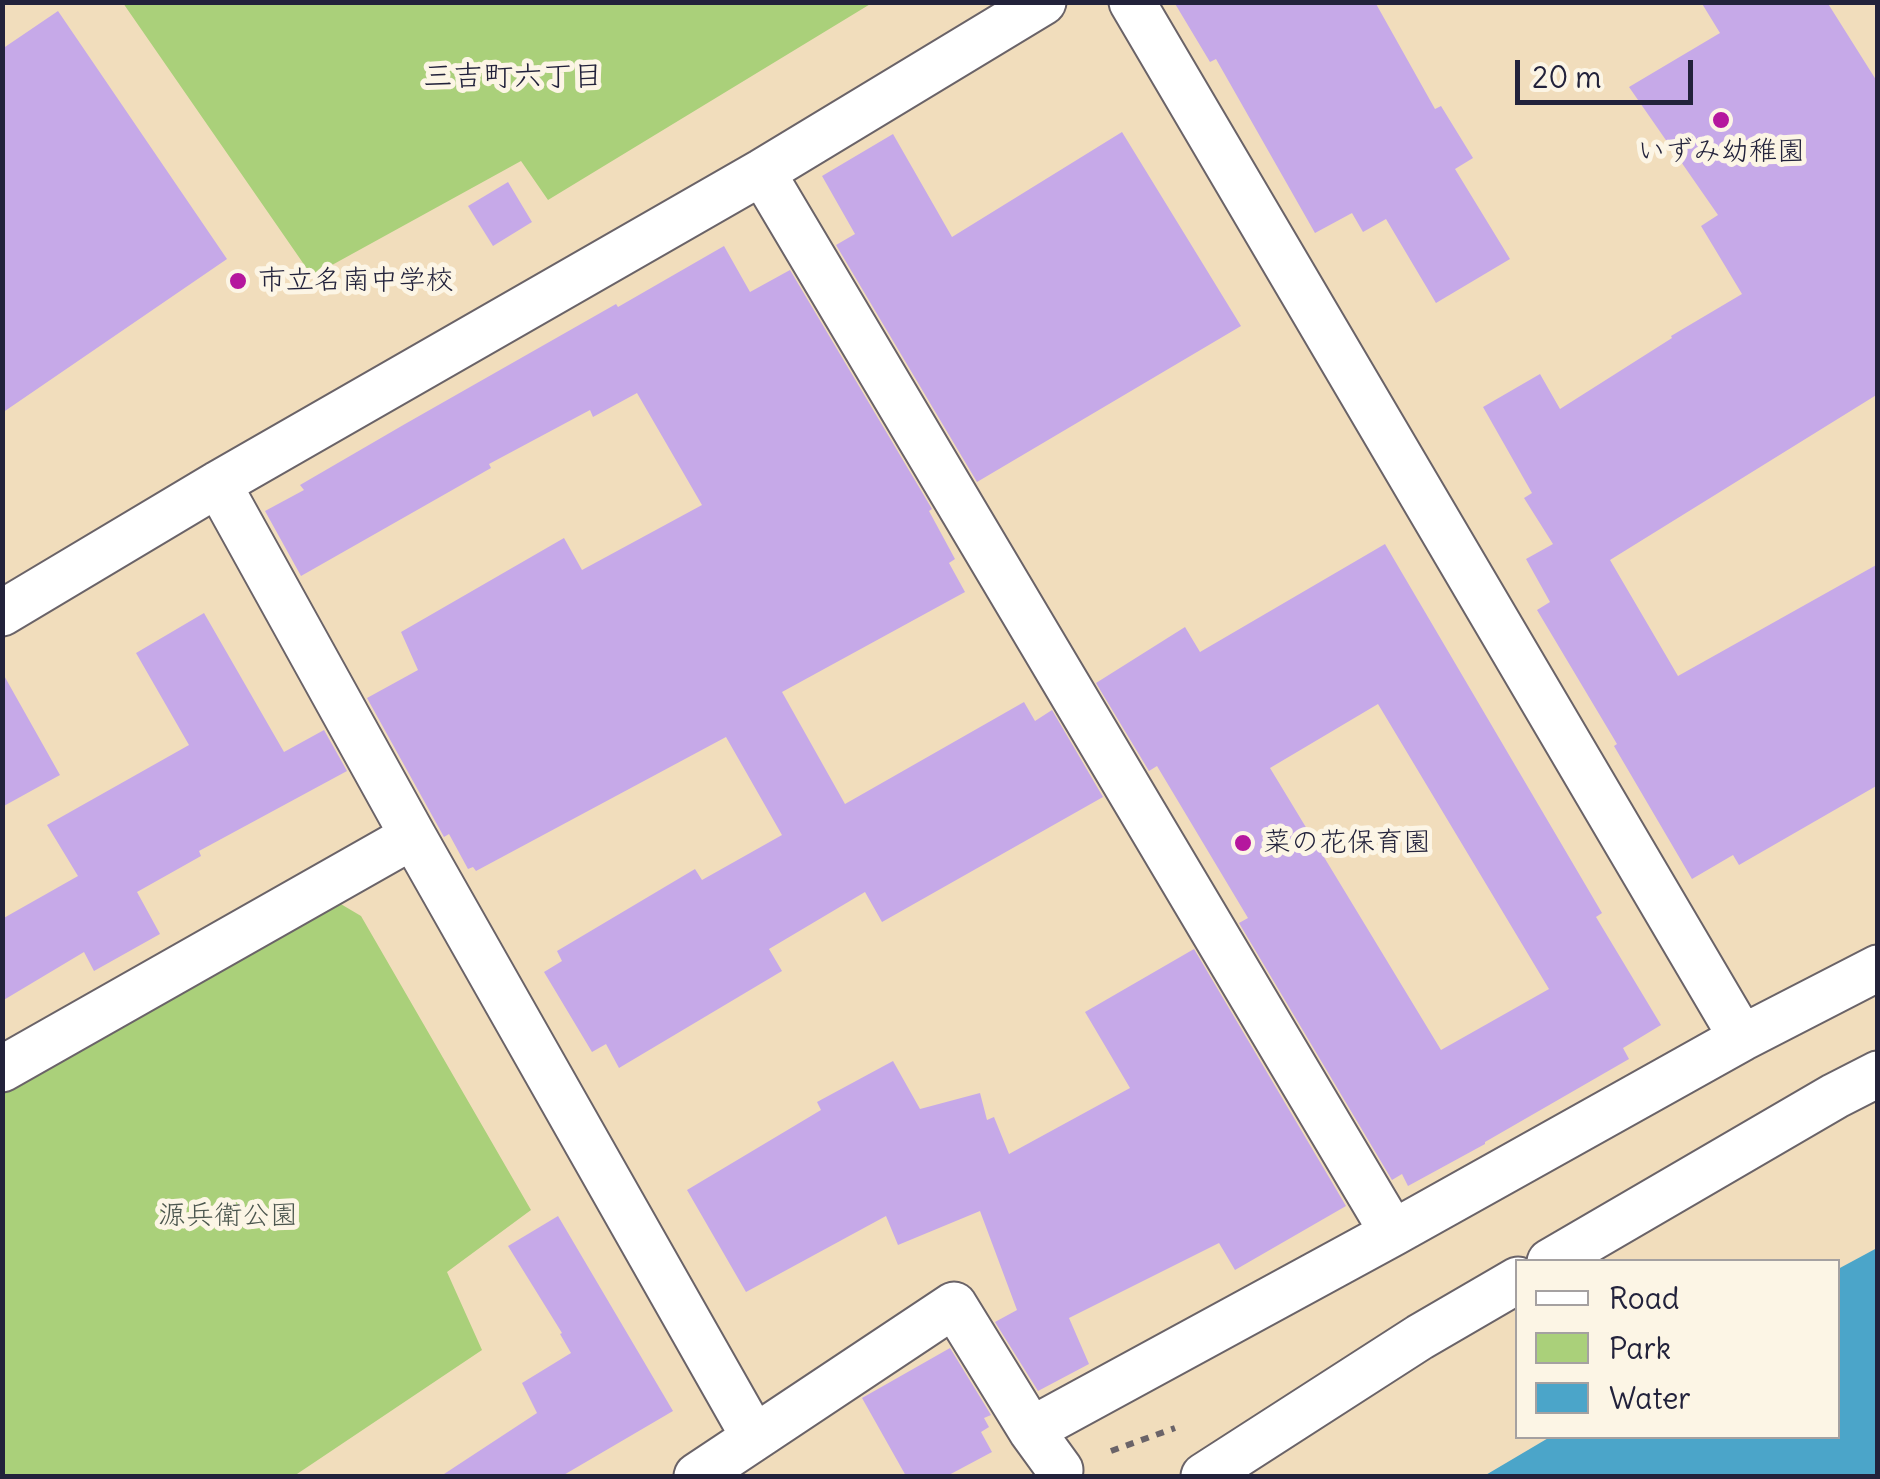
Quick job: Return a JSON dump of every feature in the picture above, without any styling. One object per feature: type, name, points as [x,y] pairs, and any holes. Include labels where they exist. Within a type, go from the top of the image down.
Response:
[{"type":"street","points":[[2,612],[762,172],[1042,2]]},
{"type":"street","points":[[1132,2],[1742,1038]]},
{"type":"street","points":[[762,172],[1393,1233]]},
{"type":"street","points":[[218,484],[754,1437]]},
{"type":"street","points":[[2,1069],[413,836]]},
{"type":"street","points":[[1031,1430],[1742,1038],[1878,968]]},
{"type":"street","points":[[1555,1259],[1878,1074]]},
{"type":"street","points":[[1204,1476],[1420,1337],[1515,1282]]},
{"type":"street","points":[[697,1476],[954,1305],[1060,1470]]},
{"type":"green space","points":[[123,3],[872,3],[548,200],[521,161],[312,276]]},
{"type":"green space","name":"源兵衛公園","points":[[329,897],[361,916],[531,1210],[447,1272],[482,1350],[294,1476],[3,1476],[2,1085]]},
{"type":"water","points":[[1877,1248],[1877,1476],[1484,1476],[1547,1439],[1840,1439],[1840,1268]]},
{"type":"building","points":[[1174,2],[1375,2],[1435,109],[1441,106],[1473,158],[1455,169],[1510,259],[1436,303],[1386,219],[1363,232],[1352,213],[1315,233],[1216,59],[1210,62]]},
{"type":"building","points":[[1701,2],[1827,2],[1878,83],[1878,394],[1610,560],[1678,676],[1878,564],[1878,785],[1739,865],[1733,855],[1692,879],[1537,610],[1550,602],[1526,559],[1553,544],[1524,498],[1532,493],[1483,407],[1540,374],[1560,409],[1742,294],[1701,226],[1718,215],[1629,87],[1720,33]]},
{"type":"building","points":[[58,11],[227,259],[2,413],[2,49]]},
{"type":"building","points":[[1122,132],[1241,326],[977,482],[836,245],[855,234],[822,176],[893,134],[952,237]]},
{"type":"building","points":[[508,182],[532,222],[493,246],[468,206]]},
{"type":"building","points":[[724,246],[750,292],[790,270],[932,509],[929,511],[955,559],[949,563],[965,592],[782,692],[845,804],[1024,702],[1035,721],[1052,710],[1103,797],[882,922],[865,892],[769,949],[782,971],[619,1068],[606,1044],[592,1052],[544,972],[562,961],[557,951],[695,869],[702,880],[782,835],[726,737],[476,871],[473,867],[468,869],[449,834],[444,837],[367,698],[418,670],[401,632],[564,538],[582,570],[702,505],[637,393],[593,417],[590,410],[489,464],[491,468],[301,576],[265,511],[304,490],[300,485],[405,424]]},
{"type":"building","points":[[1385,544],[1602,913],[1596,917],[1661,1025],[1623,1048],[1629,1059],[1485,1144],[1408,1186],[1402,1174],[1392,1180],[1239,923],[1248,918],[1157,766],[1149,771],[1096,683],[1185,627],[1200,652]],"holes":[[[1378,704],[1549,989],[1441,1050],[1270,768]]]},
{"type":"building","points":[[204,613],[284,752],[324,730],[347,771],[199,851],[201,856],[137,892],[160,934],[94,971],[84,952],[2,1001],[2,919],[78,876],[47,825],[189,745],[136,653]]},
{"type":"building","points":[[2,672],[60,775],[2,807]]},
{"type":"building","points":[[1194,949],[1346,1206],[1235,1270],[1219,1243],[1069,1318],[1089,1364],[1038,1391],[995,1322],[1017,1310],[980,1211],[898,1245],[886,1216],[746,1292],[687,1190],[821,1110],[817,1102],[893,1061],[920,1109],[980,1093],[987,1120],[994,1117],[1009,1154],[1130,1088],[1085,1012]]},
{"type":"building","points":[[558,1216],[673,1411],[562,1476],[441,1476],[537,1413],[522,1383],[571,1353],[508,1246]]},
{"type":"building","points":[[950,1348],[991,1415],[984,1418],[989,1427],[981,1432],[992,1452],[947,1476],[906,1476],[862,1398]]},
{"type":"place","name":"いずみ幼稚園","points":[[1721,120]]},
{"type":"place","name":"市立名南中学校","points":[[238,281]]},
{"type":"place","name":"菜の花保育園","points":[[1243,843]]},
{"type":"district","name":"三吉町六丁目","points":[[513,77]]}]
